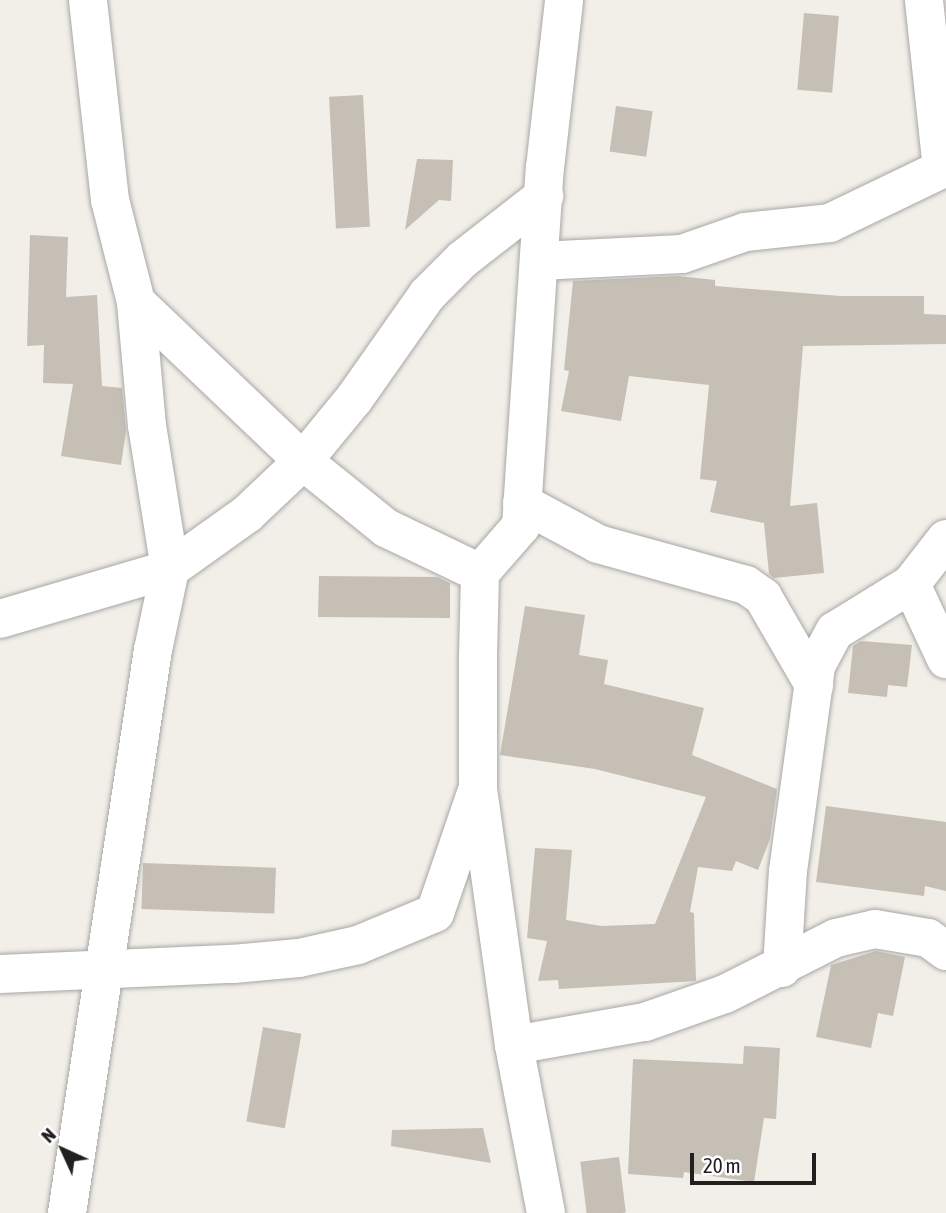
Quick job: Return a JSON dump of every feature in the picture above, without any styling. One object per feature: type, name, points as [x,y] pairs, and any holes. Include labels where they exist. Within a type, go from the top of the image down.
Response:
[{"type":"street","points":[[67,1213],[170,569],[147,426],[136,302],[110,200],[88,0]]},
{"type":"street","points":[[546,1213],[514,1045],[478,788],[480,573],[522,526],[544,196],[564,0]]},
{"type":"street","points":[[539,261],[682,254],[745,232],[830,223],[942,169],[924,0]]},
{"type":"street","points":[[0,619],[170,569],[247,514],[303,461],[354,399],[427,295],[463,259],[544,196]]},
{"type":"street","points":[[136,302],[303,461],[386,528],[480,573]]},
{"type":"street","points":[[522,503],[598,544],[746,585],[762,597],[814,685]]},
{"type":"street","points":[[782,968],[788,871],[816,666],[835,631],[911,584],[946,539]]},
{"type":"street","points":[[911,584],[946,659]]},
{"type":"street","points":[[0,974],[299,958],[358,945],[435,913],[478,788]]},
{"type":"street","points":[[514,1045],[645,1022],[782,968],[836,938],[876,929],[928,938],[946,951]]},
{"type":"building","points":[[804,13],[839,16],[832,93],[797,90]]},
{"type":"building","points":[[363,95],[370,227],[336,229],[329,97]]},
{"type":"building","points":[[616,106],[653,111],[646,157],[610,152]]},
{"type":"building","points":[[417,159],[453,160],[451,201],[439,200],[405,230]]},
{"type":"building","points":[[30,235],[68,237],[66,297],[97,295],[102,386],[122,388],[126,431],[121,465],[61,456],[73,384],[43,383],[44,345],[27,346]]},
{"type":"building","points":[[678,276],[715,280],[715,286],[840,296],[924,296],[924,314],[946,315],[946,344],[803,346],[790,506],[817,503],[824,573],[774,578],[769,574],[764,523],[710,512],[717,481],[700,479],[709,385],[629,376],[621,421],[561,411],[569,371],[564,370],[573,281]]},
{"type":"building","points":[[319,576],[437,577],[450,583],[450,618],[318,617]]},
{"type":"building","points":[[525,606],[585,615],[579,655],[608,660],[604,684],[704,708],[692,755],[777,789],[770,839],[758,870],[736,861],[732,871],[698,867],[690,912],[694,913],[696,981],[559,989],[558,980],[538,981],[547,941],[527,938],[535,848],[572,850],[566,920],[601,926],[655,924],[706,797],[595,769],[500,755]]},
{"type":"building","points":[[861,641],[912,645],[907,687],[888,685],[887,697],[848,693],[853,646]]},
{"type":"building","points":[[826,806],[946,822],[946,891],[925,886],[924,896],[816,882]]},
{"type":"building","points":[[143,863],[276,868],[274,914],[141,909]]},
{"type":"building","points":[[876,951],[905,957],[893,1016],[878,1013],[871,1048],[816,1037],[831,965]]},
{"type":"building","points":[[263,1027],[301,1034],[285,1128],[246,1122]]},
{"type":"building","points":[[744,1046],[780,1048],[776,1119],[764,1118],[754,1182],[684,1172],[683,1178],[628,1174],[633,1059],[743,1064]]},
{"type":"building","points":[[483,1128],[491,1163],[391,1146],[392,1130]]},
{"type":"building","points":[[619,1157],[626,1213],[587,1213],[580,1162]]}]
